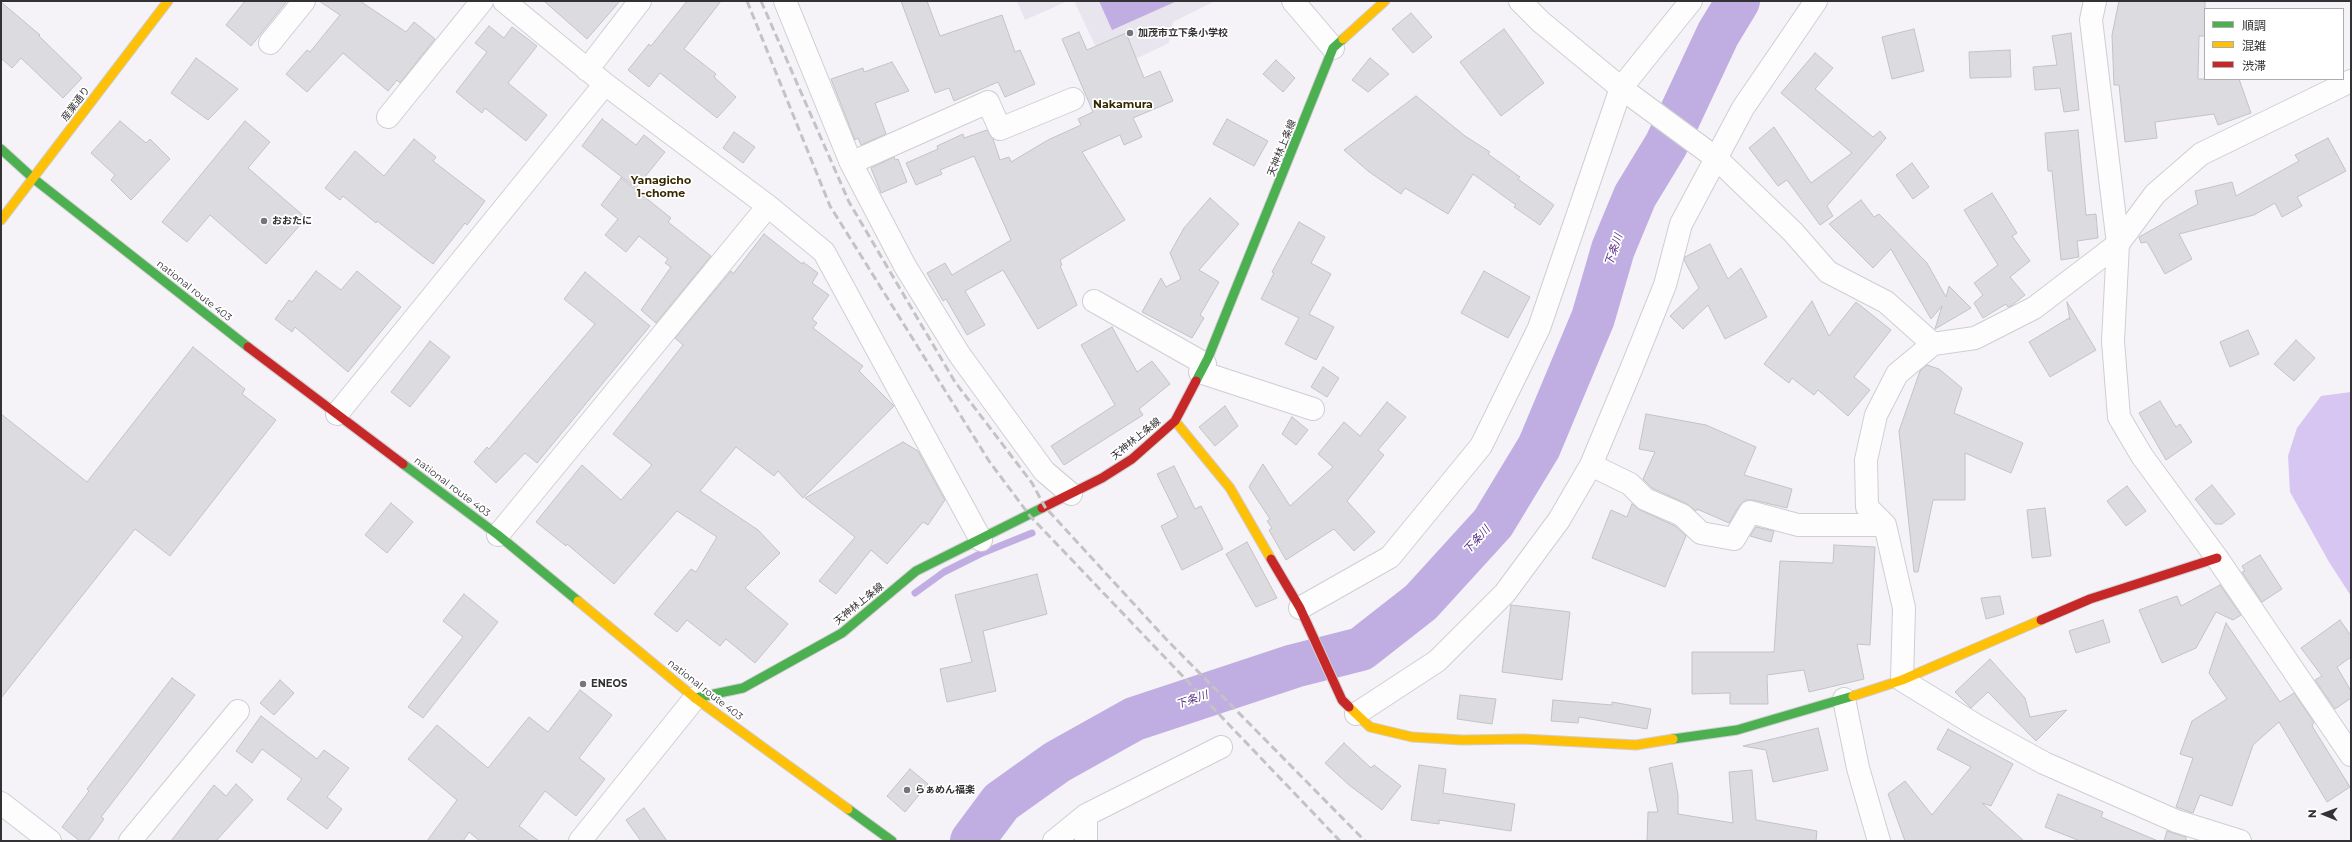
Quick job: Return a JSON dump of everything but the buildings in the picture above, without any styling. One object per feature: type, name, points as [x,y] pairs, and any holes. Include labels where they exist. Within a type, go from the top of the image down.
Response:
[{"type":"main road","name":"産業通り","points":[[1,220],[34,179],[168,1]]},
{"type":"main road","name":"天神林上条線","points":[[695,698],[743,688],[842,633],[916,571],[981,540],[1102,478],[1132,459],[1175,421],[1203,368],[1333,48],[1385,1]]},
{"type":"main road","name":"national route 403","points":[[1,149],[34,179],[234,337],[498,535],[695,698],[892,841]]},
{"type":"main road","points":[[1175,421],[1230,488],[1300,608],[1349,707],[1370,727],[1412,737],[1462,740],[1524,739],[1636,745],[1737,730],[1844,699],[1902,680],[2090,599],[2142,584],[2217,558]]},
{"type":"street","points":[[270,43],[304,1]]},
{"type":"street","points":[[388,117],[482,1]]},
{"type":"street","points":[[504,1],[587,70],[768,206],[824,252],[981,540]]},
{"type":"street","points":[[587,70],[640,1]]},
{"type":"street","points":[[784,1],[851,163],[905,266],[959,354],[1044,471],[1071,494]]},
{"type":"street","points":[[1294,1],[1333,48]]},
{"type":"street","points":[[1520,1],[1541,22],[1621,88],[1716,158],[1793,232],[1828,272],[1886,302],[1933,344]]},
{"type":"street","points":[[1300,608],[1390,557],[1481,446],[1539,328],[1621,88],[1691,1]]},
{"type":"street","points":[[1349,707],[1437,661],[1505,594],[1559,520],[1591,465],[1665,284],[1681,224],[1743,108],[1816,1]]},
{"type":"street","points":[[2096,1],[2091,20],[2118,244],[2113,340],[2119,417],[2142,456],[2217,558],[2351,756]]},
{"type":"street","points":[[2240,841],[2176,821],[2044,763],[1977,726],[1902,680],[1904,608],[1885,525],[1867,507],[1866,460],[1876,415],[1897,374],[1933,344],[1975,338],[2034,308],[2118,244],[2156,194],[2201,154],[2351,81]]},
{"type":"street","points":[[337,414],[605,84]]},
{"type":"street","points":[[851,163],[988,102],[1000,129],[1073,98]]},
{"type":"street","points":[[498,535],[768,206]]},
{"type":"street","points":[[1094,301],[1203,368],[1313,409]]},
{"type":"street","points":[[1591,465],[1630,484],[1645,499],[1682,515],[1701,533],[1734,539],[1750,512],[1798,525],[1885,525]]},
{"type":"street","points":[[590,836],[695,698]]},
{"type":"street","points":[[1844,699],[1858,768],[1879,841]]},
{"type":"street","points":[[130,841],[238,711]]},
{"type":"street","points":[[1054,841],[1086,815],[1221,747]]},
{"type":"street","points":[[1,803],[50,841]]},
{"type":"street","points":[[1086,815],[1086,841]]},
{"type":"shaded area","points":[[1017,1],[1068,1],[1025,20]]},
{"type":"shaded area","name":"加茂市立下条小学校","points":[[1074,1],[1215,1],[1173,22],[1169,43],[1108,72]]},
{"type":"shaded area","points":[[1099,1],[1177,1],[1112,30]]},
{"type":"shaded area","points":[[2351,392],[2351,596],[2329,562],[2290,492],[2288,456],[2297,428],[2321,396]]},
{"type":"waterway","name":"下条川","points":[[972,841],[1001,802],[1057,762],[1134,719],[1294,666],[1361,649],[1421,602],[1493,523],[1539,447],[1593,318],[1613,249],[1635,196],[1666,145],[1718,34],[1738,1]]},
{"type":"waterway","points":[[915,593],[944,572],[980,554],[1032,533]]},
{"type":"railway","points":[[747,1],[830,206],[989,461],[1030,516],[1340,841]]},
{"type":"railway","points":[[761,1],[849,202],[955,382],[1032,483],[1045,507],[1166,639],[1365,841]]},
{"type":"traffic: fast","points":[[1196,381],[1208,358],[1333,48],[1343,39]]},
{"type":"traffic: fast","points":[[1,149],[34,179],[248,347]]},
{"type":"traffic: fast","points":[[403,464],[498,535],[578,601]]},
{"type":"traffic: fast","points":[[695,698],[743,688],[842,633],[916,571],[1042,508]]},
{"type":"traffic: fast","points":[[1673,739],[1737,730],[1853,696]]},
{"type":"traffic: fast","points":[[848,809],[892,841]]},
{"type":"traffic: slow","points":[[1,220],[168,1]]},
{"type":"traffic: slow","points":[[1343,39],[1385,1]]},
{"type":"traffic: slow","points":[[1175,421],[1230,488],[1271,559]]},
{"type":"traffic: slow","points":[[578,601],[695,698],[848,809]]},
{"type":"traffic: slow","points":[[1853,696],[1902,680],[2041,620]]},
{"type":"traffic: slow","points":[[1349,707],[1370,727],[1412,737],[1462,740],[1524,739],[1636,745],[1673,739]]},
{"type":"traffic: jam","points":[[248,347],[403,464]]},
{"type":"traffic: jam","points":[[1042,508],[1102,478],[1132,459],[1175,421],[1196,381]]},
{"type":"traffic: jam","points":[[2041,620],[2090,599],[2217,558]]},
{"type":"traffic: jam","points":[[1271,559],[1300,608],[1342,700],[1349,707]]},
{"type":"place","name":"加茂市立下条小学校","points":[[1130,33]]},
{"type":"place","name":"おおたに","points":[[264,221]]},
{"type":"place","name":"ENEOS","points":[[583,684]]},
{"type":"place","name":"らぁめん福楽","points":[[907,790]]},
{"type":"district","name":"Nakamura","points":[[1123,105]]},
{"type":"district","name":"Yanagicho 1-chome","points":[[661,187]]}]
